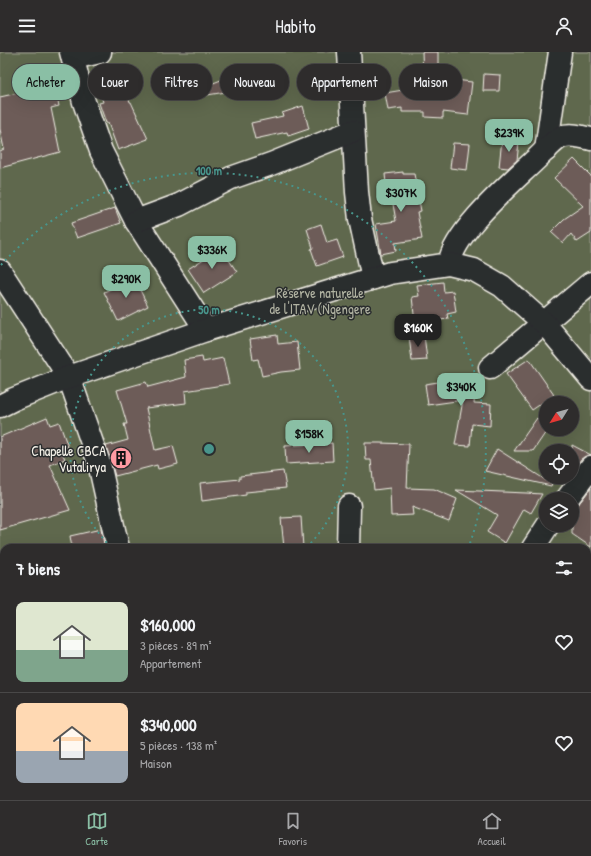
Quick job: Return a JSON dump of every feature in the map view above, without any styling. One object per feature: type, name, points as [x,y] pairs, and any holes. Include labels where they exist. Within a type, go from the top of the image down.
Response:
[{"type":"street","points":[[100,52],[72,55],[84,102],[101,151],[136,221],[206,330]]},
{"type":"street","points":[[349,52],[353,132],[360,219],[373,278]]},
{"type":"street","points":[[546,150],[560,52]]},
{"type":"street","points":[[136,221],[179,205],[231,178],[353,132]]},
{"type":"street","points":[[449,264],[451,254],[488,205],[560,137],[575,135],[591,139]]},
{"type":"street","points":[[0,406],[69,377],[206,330],[390,273],[449,264],[474,270],[502,286],[544,324],[591,379]]},
{"type":"street","points":[[0,272],[69,377],[99,463],[117,544]]},
{"type":"street","points":[[490,368],[591,283]]},
{"type":"street","points":[[572,492],[591,467]]},
{"type":"street","points":[[348,544],[349,506]]},
{"type":"street","points":[[536,544],[544,532]]},
{"type":"green space","name":"Réserve naturelle de l'ITAV (Ngengere","points":[[0,52],[591,52],[591,544],[0,544]]},
{"type":"building","points":[[422,52],[438,52],[438,64],[422,64]]},
{"type":"building","points":[[484,74],[500,75],[499,91],[483,91]]},
{"type":"building","points":[[220,80],[220,93],[212,94],[212,84]]},
{"type":"building","points":[[462,81],[472,82],[468,115],[443,112],[443,118],[425,117],[425,112],[402,112],[402,108],[388,110],[386,100],[391,100],[391,92],[399,91],[399,100],[462,100]]},
{"type":"building","points":[[12,94],[12,100],[58,100],[59,106],[51,108],[60,152],[0,168],[0,151],[4,149],[0,129],[0,97]]},
{"type":"building","points":[[102,100],[129,100],[148,139],[118,150],[99,103],[103,102]]},
{"type":"building","points":[[303,106],[309,129],[288,136],[287,132],[255,139],[251,123],[283,116],[282,113]]},
{"type":"building","points":[[502,139],[519,142],[517,160],[508,168],[499,167]]},
{"type":"building","points":[[453,143],[470,144],[467,170],[450,168]]},
{"type":"building","points":[[574,159],[591,176],[591,233],[577,242],[571,234],[563,243],[551,232],[564,219],[583,206],[554,178]]},
{"type":"building","points":[[403,172],[403,174],[414,174],[421,211],[417,212],[422,239],[395,243],[396,251],[381,254],[376,224],[396,221],[391,193],[387,193],[385,174]]},
{"type":"building","points":[[115,208],[121,223],[77,238],[71,223]]},
{"type":"building","points":[[321,224],[327,243],[337,240],[343,257],[317,266],[311,249],[313,248],[307,229]]},
{"type":"building","points":[[221,248],[237,272],[204,293],[188,269]]},
{"type":"building","points":[[134,278],[148,306],[118,321],[104,292]]},
{"type":"building","points":[[443,282],[444,292],[453,291],[456,312],[447,314],[448,319],[415,323],[412,297],[419,296],[417,285]]},
{"type":"building","points":[[277,335],[278,344],[297,342],[300,370],[262,376],[258,359],[253,360],[250,339]]},
{"type":"building","points":[[424,335],[427,360],[412,361],[409,336]]},
{"type":"building","points":[[202,357],[203,362],[223,358],[229,384],[185,391],[186,403],[146,408],[155,450],[173,446],[178,464],[158,469],[157,465],[115,476],[106,446],[128,440],[124,424],[127,424],[117,390],[146,382],[148,387],[186,377],[184,360]]},
{"type":"building","points":[[529,359],[554,395],[539,396],[539,405],[532,410],[506,374]]},
{"type":"building","points":[[445,381],[445,383],[468,382],[469,391],[475,391],[474,403],[491,404],[490,426],[472,424],[470,446],[455,445],[463,400],[428,405],[425,384]]},
{"type":"building","points":[[47,417],[50,425],[59,422],[68,447],[61,450],[65,459],[50,465],[70,510],[0,530],[0,437]]},
{"type":"building","points":[[537,418],[539,420],[539,436],[543,436],[533,451],[514,451]]},
{"type":"building","points":[[332,443],[333,461],[286,464],[285,446]]},
{"type":"building","points":[[365,443],[409,444],[407,488],[434,489],[457,499],[449,521],[412,507],[413,515],[391,516],[390,488],[374,490],[371,460],[366,460]]},
{"type":"building","points":[[497,449],[539,476],[539,483],[485,471]]},
{"type":"building","points":[[579,449],[591,455],[586,456],[579,462]]},
{"type":"building","points":[[283,471],[286,488],[246,492],[246,495],[202,501],[200,483],[240,479],[240,476]]},
{"type":"building","points":[[591,488],[591,544],[587,544],[572,534],[572,532],[579,532],[579,503]]},
{"type":"building","points":[[456,490],[539,494],[539,499],[531,513],[524,509],[505,543],[487,532],[497,515]]},
{"type":"building","points":[[301,517],[303,544],[284,544],[281,518]]},
{"type":"building","points":[[101,529],[104,544],[71,544],[70,536]]},
{"type":"place","name":"Chapelle CBCA Vutalirya","points":[[121,458]]}]
